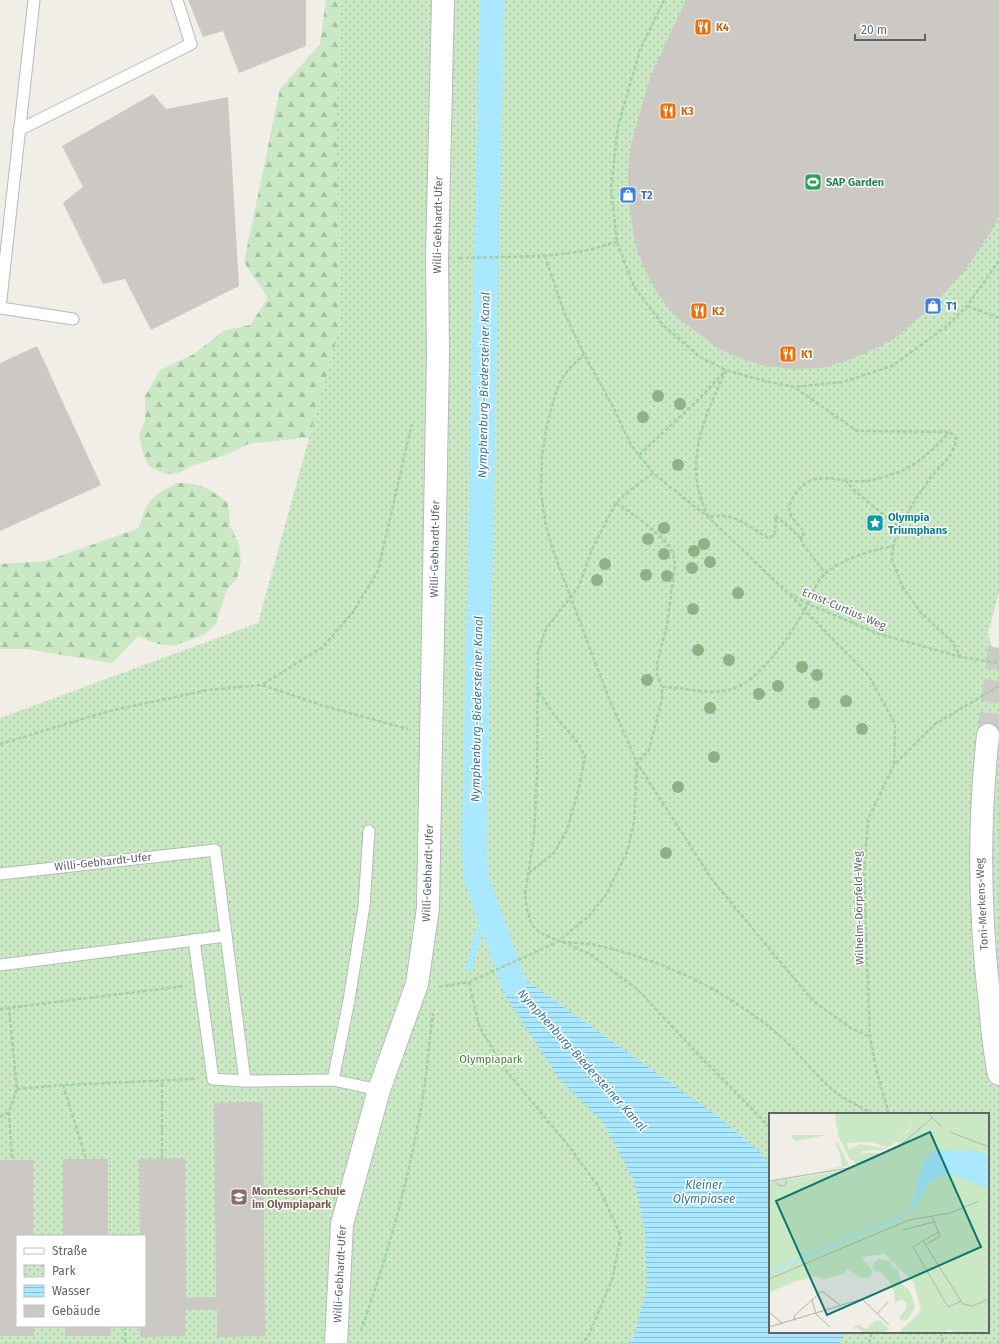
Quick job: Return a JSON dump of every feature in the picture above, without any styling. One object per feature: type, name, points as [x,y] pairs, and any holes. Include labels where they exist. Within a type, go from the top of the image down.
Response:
[{"type":"street","name":"Willi-Gebhardt-Ufer","points":[[336,1343],[342,1224],[379,1090],[417,984],[428,908],[438,354],[436,258],[443,0]]},
{"type":"street","name":"Toni-Merkens-Weg","points":[[988,735],[980,834],[980,902],[987,979],[999,1074]]},
{"type":"lane","points":[[34,0],[0,308],[73,319]]},
{"type":"lane","points":[[19,130],[192,44],[177,0]]},
{"type":"lane","points":[[333,1080],[349,1000],[364,906],[369,831]]},
{"type":"lane","name":"Willi-Gebhardt-Ufer","points":[[0,874],[215,850],[246,1081]]},
{"type":"lane","points":[[0,965],[226,936]]},
{"type":"lane","points":[[194,940],[213,1079],[246,1081],[333,1080],[379,1090]]},
{"type":"path","points":[[664,0],[640,50],[618,126],[611,188],[617,242],[634,287],[663,326],[700,357],[726,370],[761,380],[794,387],[844,382],[892,366],[947,326],[967,306],[999,261]]},
{"type":"path","points":[[463,258],[513,258],[545,256],[584,251],[617,242]]},
{"type":"path","name":"Ernst-Curtius-Weg","points":[[545,256],[564,312],[584,354],[612,405],[631,445],[653,473],[708,517],[788,593],[808,604],[879,634],[961,657],[999,663]]},
{"type":"path","points":[[967,306],[999,318]]},
{"type":"path","points":[[584,354],[568,369],[561,380],[555,395],[547,425],[542,456],[541,492],[546,526],[570,596],[608,696],[637,763],[713,881],[813,1001],[851,1028],[870,1037]]},
{"type":"path","points":[[639,455],[699,399],[726,370]]},
{"type":"path","points":[[726,370],[703,420],[697,453],[697,482],[708,517],[722,514],[734,517],[768,538],[775,535],[776,516],[801,538],[802,543],[825,574]]},
{"type":"path","points":[[794,387],[857,431],[950,432],[956,438],[955,448],[928,480],[899,527],[893,546],[892,560],[902,586],[921,613],[952,642],[961,657]]},
{"type":"path","points":[[262,685],[323,647],[354,612],[378,571],[413,421]]},
{"type":"path","points":[[801,538],[804,532],[789,512],[788,505],[799,486],[808,481],[822,478],[866,481],[897,473],[928,453],[950,432]]},
{"type":"path","points":[[653,473],[616,503],[592,548],[579,586],[570,596],[546,630],[538,652],[537,774],[534,836],[525,894],[531,923],[540,934],[590,954],[637,989],[695,1051],[769,1126]]},
{"type":"path","points":[[844,480],[856,492],[899,527]]},
{"type":"path","points":[[417,984],[435,988],[469,982],[557,942],[588,917],[606,896],[627,852],[634,823],[637,763],[649,750],[662,699],[662,687],[657,674],[657,664],[667,625],[675,565],[674,556],[670,547],[634,514],[616,503]]},
{"type":"path","points":[[662,687],[720,692],[743,685],[761,670],[773,656],[804,611],[815,586],[825,574],[841,564],[865,553],[893,546]]},
{"type":"path","points":[[788,593],[804,611],[870,676],[896,724],[894,765]]},
{"type":"path","points":[[0,744],[109,711],[208,690],[262,685],[324,706],[431,735]]},
{"type":"path","name":"Wilhelm-Dörpfeld-Weg","points":[[889,1113],[876,1069],[870,1037],[864,872],[868,819],[894,765],[935,724],[999,686]]},
{"type":"path","points":[[528,874],[554,853],[567,830],[579,788],[585,756],[578,743],[552,712],[537,688]]},
{"type":"path","points":[[557,942],[594,945],[631,955],[673,971],[717,992],[760,1019],[782,1038],[834,1091],[871,1113]]},
{"type":"path","points":[[469,982],[480,1026],[504,1068],[567,1144],[598,1186],[621,1236],[612,1280],[588,1336],[582,1343]]},
{"type":"path","points":[[0,1009],[200,984]]},
{"type":"path","points":[[8,1008],[17,1089],[9,1112],[12,1160]]},
{"type":"path","points":[[358,1338],[377,1284],[404,1185],[425,1082],[433,1012]]},
{"type":"path","points":[[17,1089],[63,1085],[213,1079]]},
{"type":"path","points":[[162,1081],[162,1159]]},
{"type":"path","points":[[63,1085],[86,1159]]},
{"type":"path","points":[[0,1118],[9,1112]]},
{"type":"path","points":[[125,1327],[125,1343]]},
{"type":"path","points":[[870,1343],[872,1333]]},
{"type":"path","points":[[941,1333],[943,1343]]},
{"type":"green space","points":[[326,0],[409,0],[405,164],[391,305],[402,393],[382,505],[357,572],[387,588],[398,646],[366,703],[396,743],[396,771],[371,785],[353,788],[350,815],[0,847],[0,774],[170,737],[262,699],[328,715],[342,703],[325,660],[280,633],[321,436],[248,444],[226,455],[191,466],[179,473],[165,474],[149,466],[143,454],[139,435],[145,421],[145,396],[160,370],[194,354],[223,331],[250,325],[268,298],[244,262],[280,89],[320,44]]},
{"type":"green space","name":"Olympiapark","points":[[340,0],[999,0],[999,592],[988,633],[999,670],[999,1343],[0,1343],[0,718],[258,623],[340,326],[337,126]]},
{"type":"green space","points":[[178,483],[193,484],[205,488],[228,503],[230,525],[239,545],[241,563],[237,578],[226,591],[216,624],[204,635],[173,646],[158,644],[138,636],[112,663],[26,649],[0,649],[0,564],[46,561],[139,528],[151,500],[162,491]]},
{"type":"water","name":"Kleiner Olympiasee","points":[[523,978],[719,1117],[761,1153],[769,1163],[769,1333],[844,1333],[840,1343],[629,1343],[634,1336],[647,1286],[645,1232],[634,1181],[603,1122],[559,1079],[502,991]]},
{"type":"building","points":[[188,0],[306,0],[306,46],[239,73],[223,31],[203,37]]},
{"type":"building","name":"SAP Garden","points":[[686,0],[999,0],[999,215],[992,230],[966,269],[933,306],[894,339],[873,350],[822,368],[794,369],[766,366],[742,359],[716,347],[673,314],[656,291],[644,268],[635,244],[628,195],[628,170],[631,144],[650,77]]},
{"type":"building","points":[[153,94],[166,109],[228,97],[239,286],[151,330],[125,279],[103,284],[63,203],[83,187],[62,146]]},
{"type":"building","points":[[37,346],[101,485],[0,531],[0,363]]},
{"type":"building","name":"Montessori-Schule im Olympiapark","points":[[263,1102],[265,1336],[217,1337],[217,1310],[185,1310],[185,1336],[140,1337],[140,1327],[146,1327],[146,1235],[140,1235],[139,1159],[185,1158],[186,1298],[216,1297],[214,1103]]},
{"type":"building","points":[[63,1159],[108,1159],[108,1235],[63,1235]]},
{"type":"building","points":[[0,1160],[33,1160],[33,1235],[16,1235],[16,1327],[34,1327],[34,1336],[0,1336]]},
{"type":"building","points":[[65,1327],[110,1327],[111,1336],[65,1336]]},
{"type":"waterway","name":"Nymphenburg-Biedersteiner Kanal","points":[[492,0],[474,850],[476,877],[514,984]]},
{"type":"waterway","points":[[469,968],[486,906]]},
{"type":"tunnel","points":[[988,735],[999,646]]},
{"type":"place","name":"K4","points":[[703,27]]},
{"type":"place","name":"K3","points":[[668,111]]},
{"type":"place","name":"SAP Garden","points":[[813,182]]},
{"type":"place","name":"T2","points":[[628,195]]},
{"type":"place","name":"T1","points":[[933,306]]},
{"type":"place","name":"K2","points":[[699,311]]},
{"type":"place","name":"K1","points":[[788,354]]},
{"type":"place","name":"Olympia Triumphans","points":[[875,523]]},
{"type":"place","name":"Montessori-Schule im Olympiapark","points":[[239,1197]]}]
